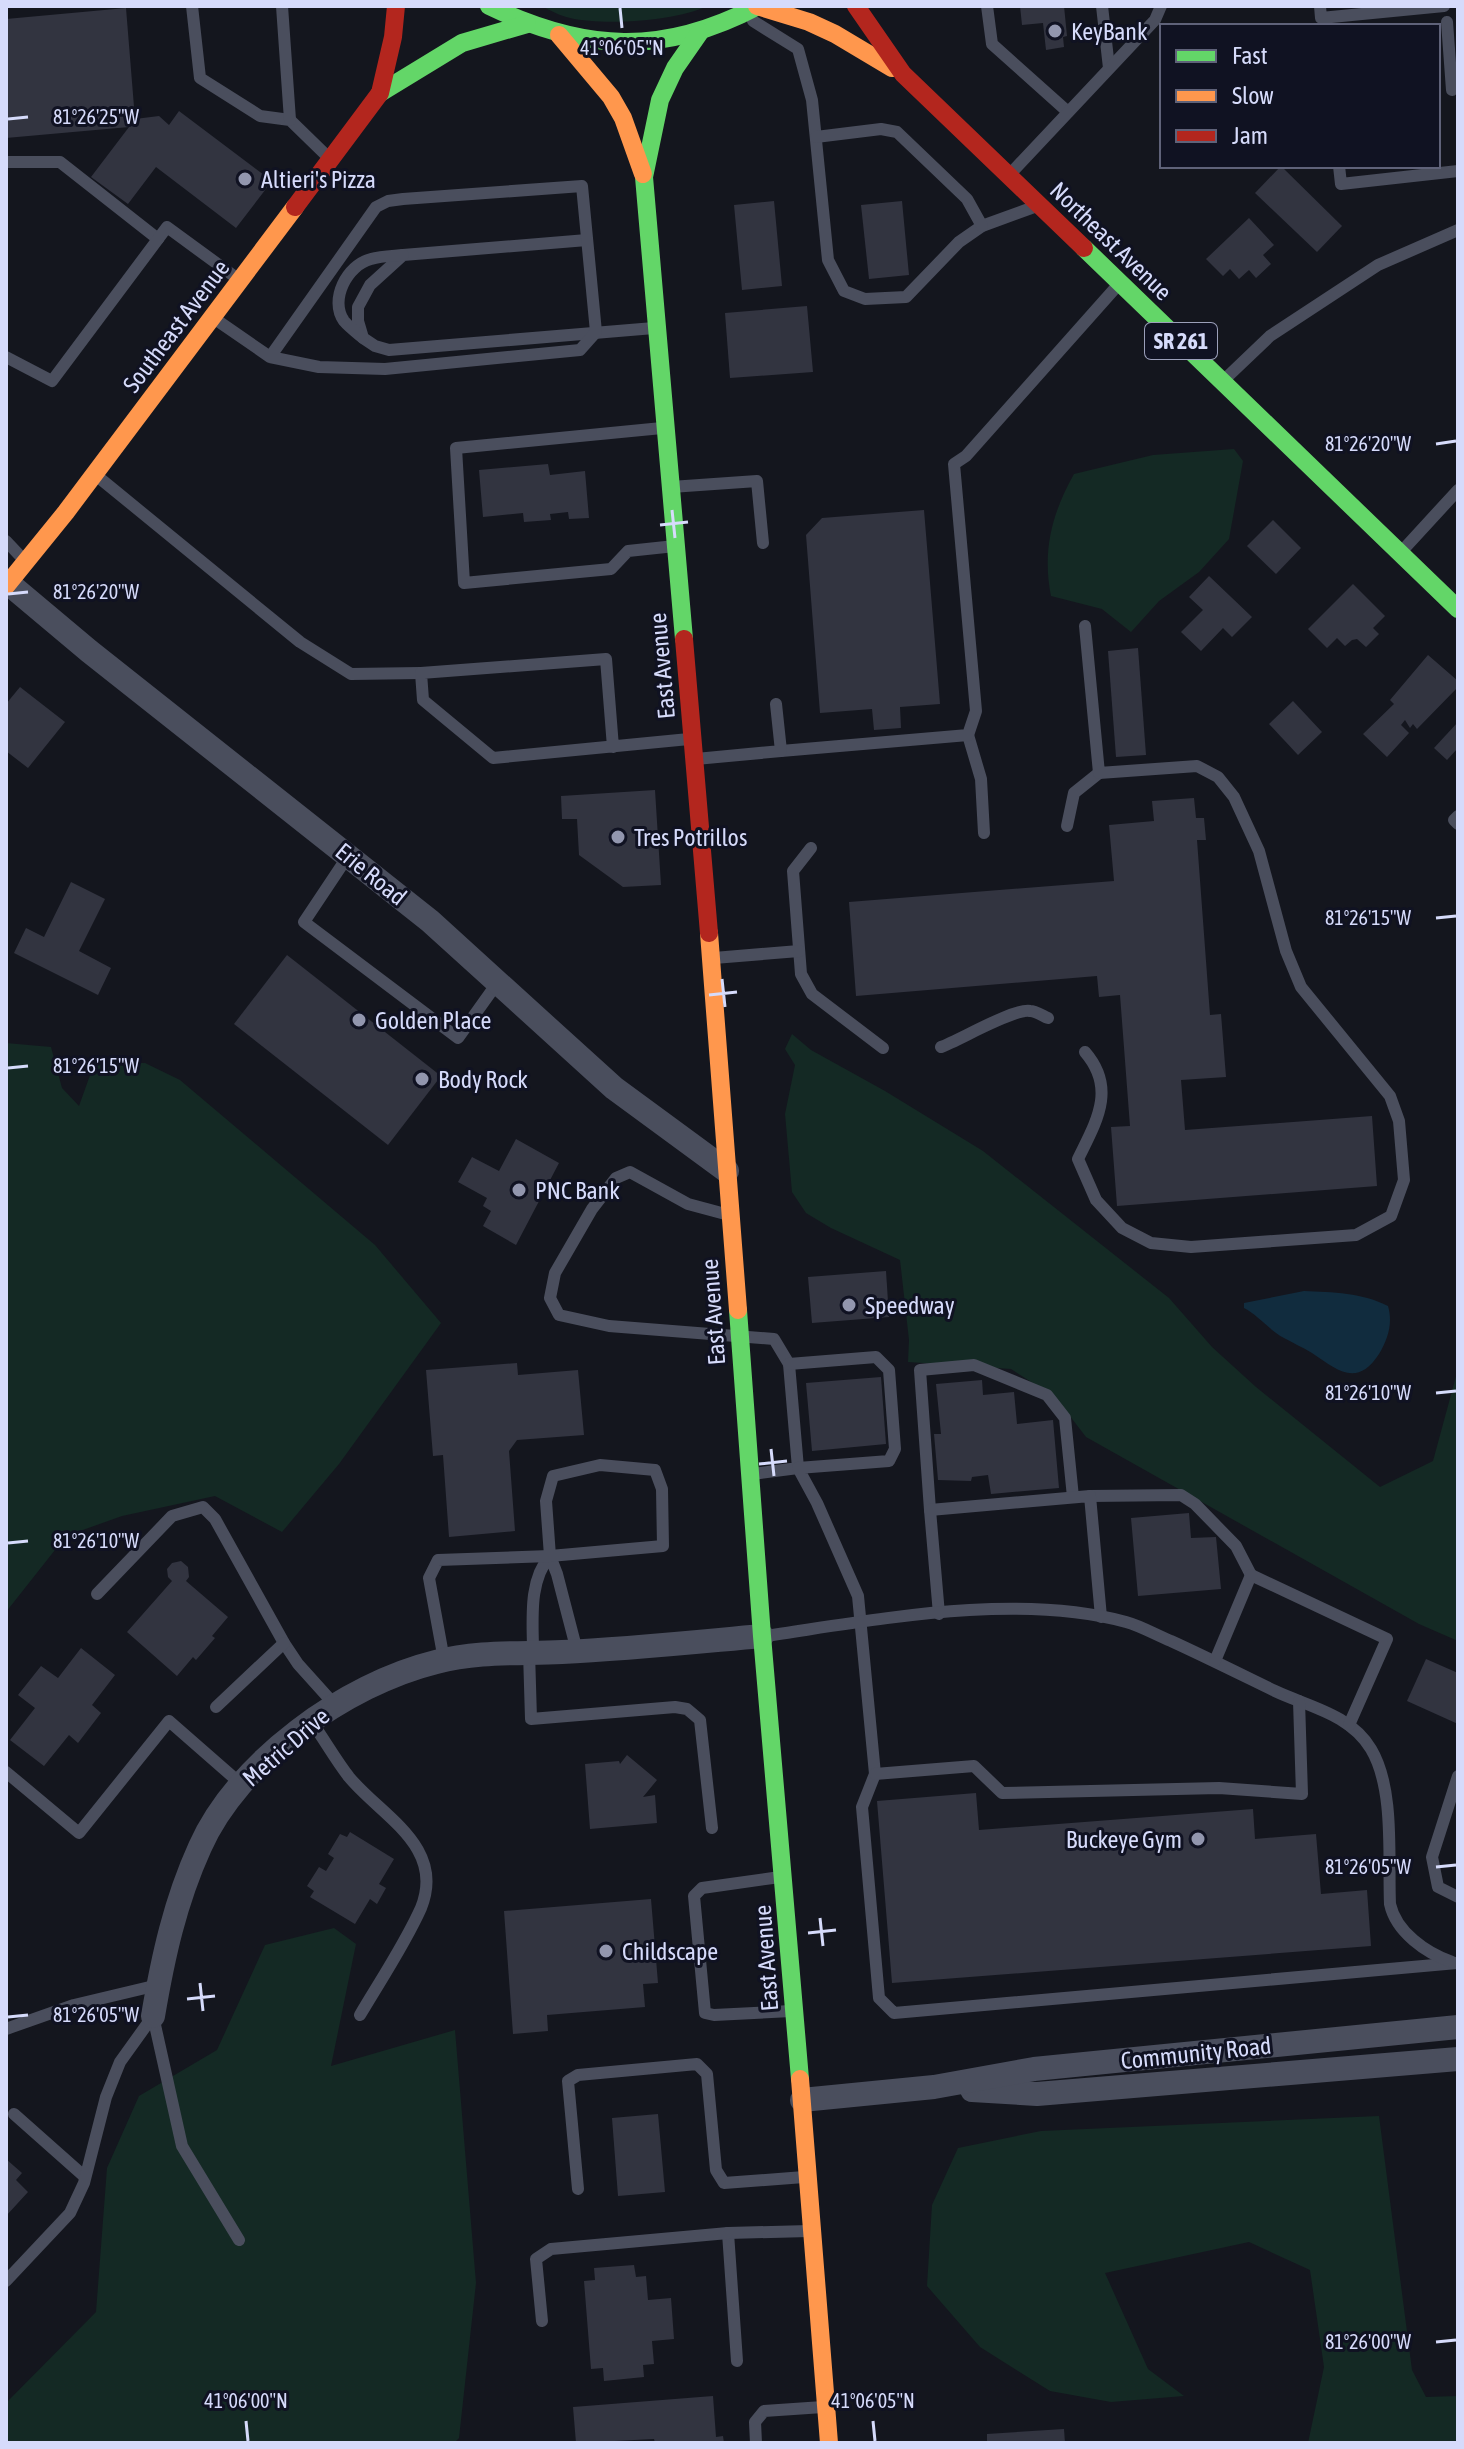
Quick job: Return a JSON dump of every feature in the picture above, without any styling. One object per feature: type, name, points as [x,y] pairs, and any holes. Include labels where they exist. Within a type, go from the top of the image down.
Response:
[{"type":"main road","name":"Southeast Avenue","points":[[380,93],[393,37],[396,6]]},
{"type":"main road","points":[[489,6],[559,35],[623,43],[700,32],[753,9]]},
{"type":"main road","name":"Northeast Avenue","points":[[856,6],[903,74],[1458,609]]},
{"type":"main road","name":"Northeast Avenue","points":[[753,9],[809,22],[903,74]]},
{"type":"main road","name":"Southeast Avenue","points":[[7,584],[95,474],[380,93],[462,43],[527,24]]},
{"type":"main road","name":"East Avenue","points":[[700,32],[677,63],[660,95],[644,177],[711,959],[762,1636],[829,2443]]},
{"type":"main road","name":"East Avenue","points":[[559,35],[617,107],[644,177]]},
{"type":"street","name":"Erie Road","points":[[7,584],[430,921],[614,1088],[727,1171]]},
{"type":"street","name":"Metric Drive","points":[[153,2016],[171,1923],[200,1846],[217,1814],[241,1784],[334,1704],[395,1674],[477,1654],[577,1651],[762,1636]]},
{"type":"street","name":"Community Road","points":[[802,2100],[934,2087],[1034,2069],[1458,2027]]},
{"type":"street","name":"Community Road","points":[[934,2087],[1037,2094],[1458,2059]]},
{"type":"lane","points":[[192,6],[200,78],[260,116],[290,120],[331,160]]},
{"type":"lane","points":[[282,6],[290,120]]},
{"type":"lane","points":[[987,6],[992,44],[1068,112]]},
{"type":"lane","points":[[1102,6],[1109,68]]},
{"type":"lane","points":[[1008,175],[1155,20],[1161,6]]},
{"type":"lane","points":[[1320,6],[1321,18],[1445,6],[1452,22],[1457,90]]},
{"type":"lane","points":[[753,9],[798,49],[812,100],[828,260],[844,291],[865,299],[906,297],[959,242],[982,226],[1039,205]]},
{"type":"lane","points":[[816,137],[881,129],[897,132],[967,199],[982,226]]},
{"type":"lane","points":[[6,162],[60,162],[158,239]]},
{"type":"lane","points":[[1339,168],[1341,184],[1458,171]]},
{"type":"lane","points":[[212,317],[270,357],[319,367],[385,369],[580,350],[596,332],[582,186],[388,201],[376,207],[270,357]]},
{"type":"lane","points":[[6,357],[52,381],[167,227],[240,281]]},
{"type":"lane","points":[[1222,382],[1270,336],[1378,265],[1458,230]]},
{"type":"lane","points":[[587,240],[368,259],[348,275],[342,286],[338,301],[340,312],[345,322],[363,338],[389,350],[657,328]]},
{"type":"lane","points":[[363,338],[358,307],[370,285],[403,255]]},
{"type":"lane","points":[[984,833],[981,779],[968,735],[976,711],[954,464],[966,456],[1120,283]]},
{"type":"lane","points":[[665,428],[456,448],[464,583],[611,569],[628,551],[676,546]]},
{"type":"lane","points":[[95,474],[300,642],[351,674],[421,673],[606,659],[613,747]]},
{"type":"lane","points":[[671,487],[757,481],[763,543]]},
{"type":"lane","points":[[1400,553],[1458,490]]},
{"type":"lane","points":[[6,541],[26,561]]},
{"type":"lane","points":[[1085,626],[1099,773]]},
{"type":"lane","points":[[421,673],[423,700],[493,758],[693,739]]},
{"type":"lane","points":[[776,704],[781,751]]},
{"type":"lane","points":[[694,760],[968,735]]},
{"type":"lane","points":[[1067,826],[1074,793],[1099,773],[1197,766],[1218,777],[1234,797],[1259,851],[1286,951],[1301,987],[1390,1096],[1399,1121],[1404,1180],[1391,1216],[1356,1235],[1191,1247],[1151,1243],[1122,1228],[1096,1200],[1078,1159],[1099,1116],[1103,1091],[1095,1064],[1085,1052]]},
{"type":"lane","points":[[1458,816],[1454,820],[1458,824]]},
{"type":"lane","points":[[811,848],[793,871],[801,974],[812,994],[883,1048]]},
{"type":"lane","points":[[348,856],[304,922],[458,1038],[498,982]]},
{"type":"lane","points":[[711,959],[799,951]]},
{"type":"lane","points":[[941,1047],[974,1034],[1002,1017],[1029,1010],[1048,1018]]},
{"type":"lane","points":[[730,1215],[688,1204],[630,1172],[616,1178],[592,1209],[555,1273],[550,1298],[559,1315],[609,1326],[774,1339],[789,1364],[798,1468],[858,1596],[875,1774],[862,1807],[879,1998],[894,2013],[1458,1964]]},
{"type":"lane","points":[[750,1475],[889,1461],[895,1449],[889,1370],[876,1357],[789,1364]]},
{"type":"lane","points":[[939,1614],[920,1370],[974,1365],[1047,1395],[1065,1418],[1073,1497]]},
{"type":"lane","points":[[444,1660],[429,1578],[438,1560],[550,1556],[663,1546],[662,1489],[655,1470],[600,1465],[553,1476],[546,1501],[550,1556],[577,1651]]},
{"type":"lane","points":[[930,1510],[1073,1497],[1181,1495],[1195,1504],[1236,1546],[1251,1575],[1387,1639],[1349,1725]]},
{"type":"lane","points":[[1090,1496],[1101,1617]]},
{"type":"lane","points":[[97,1594],[172,1516],[203,1507],[215,1519],[284,1643],[298,1664],[334,1704]]},
{"type":"lane","points":[[550,1556],[539,1568],[532,1610],[531,1719],[675,1707],[687,1709],[700,1720],[712,1828]]},
{"type":"lane","points":[[1215,1661],[1251,1575]]},
{"type":"lane","points":[[762,1636],[1012,1607],[1101,1617],[1129,1623],[1339,1718],[1357,1731],[1371,1749],[1382,1772],[1387,1806],[1393,1917],[1424,1948],[1458,1964]]},
{"type":"lane","points":[[216,1707],[284,1643]]},
{"type":"lane","points":[[875,1774],[974,1766],[1002,1793],[1219,1788],[1302,1794],[1299,1701]]},
{"type":"lane","points":[[6,1772],[79,1833],[169,1721],[241,1784]]},
{"type":"lane","points":[[311,1721],[351,1779],[407,1832],[422,1858],[426,1885],[421,1907],[360,2015]]},
{"type":"lane","points":[[1458,1776],[1432,1857],[1438,1887],[1458,1897]]},
{"type":"lane","points":[[784,1877],[702,1888],[694,1896],[705,2013],[794,2011]]},
{"type":"lane","points":[[6,2029],[74,2005],[158,1985]]},
{"type":"lane","points":[[6,2281],[70,2213],[85,2177],[106,2097],[120,2062],[153,2016]]},
{"type":"lane","points":[[153,2016],[182,2146],[239,2240]]},
{"type":"lane","points":[[578,2189],[568,2081],[578,2075],[697,2064],[707,2074],[716,2170],[724,2183],[808,2177]]},
{"type":"lane","points":[[14,2114],[85,2177]]},
{"type":"lane","points":[[542,2321],[536,2259],[551,2249],[728,2233],[812,2230]]},
{"type":"lane","points":[[728,2233],[737,2361]]},
{"type":"lane","points":[[756,2443],[755,2422],[764,2411],[826,2407]]},
{"type":"green space","points":[[541,6],[708,6],[659,18],[602,22],[570,18]]},
{"type":"green space","points":[[1234,449],[1243,461],[1229,539],[1199,572],[1159,601],[1131,632],[1102,609],[1051,596],[1048,563],[1051,533],[1060,503],[1074,474],[1153,455]]},
{"type":"green space","points":[[792,1034],[811,1050],[983,1151],[1169,1298],[1212,1347],[1256,1387],[1380,1487],[1433,1461],[1458,1369],[1458,1641],[1419,1624],[1086,1437],[1056,1398],[1011,1369],[908,1362],[909,1340],[900,1260],[806,1213],[792,1192],[785,1114],[795,1065],[785,1049]]},
{"type":"green space","points":[[6,1043],[51,1047],[62,1088],[79,1106],[94,1064],[145,1063],[180,1080],[375,1245],[441,1323],[339,1464],[282,1532],[215,1496],[122,1516],[66,1536],[6,1612]]},
{"type":"green space","points":[[334,1928],[356,1944],[331,2066],[455,2030],[476,2283],[459,2438],[454,2443],[6,2443],[6,2403],[96,2312],[107,2168],[139,2096],[217,2050],[265,1945]]},
{"type":"green space","points":[[1379,2116],[1412,2370],[1426,2397],[1458,2396],[1458,2443],[1308,2443],[1324,2367],[1310,2270],[1249,2242],[1105,2273],[1148,2369],[1184,2396],[1111,2402],[1050,2391],[980,2347],[927,2286],[932,2205],[958,2148],[1041,2131]]},
{"type":"water","points":[[1304,1291],[1358,1296],[1388,1306],[1390,1325],[1387,1337],[1379,1354],[1363,1371],[1347,1373],[1338,1370],[1279,1335],[1244,1308],[1244,1303]]},
{"type":"building","name":"KeyBank","points":[[1020,6],[1064,6],[1067,36],[1063,37],[1064,47],[1046,50],[1043,23],[1022,25]]},
{"type":"building","points":[[126,8],[135,119],[159,116],[169,125],[179,111],[272,181],[236,228],[156,167],[128,204],[91,177],[129,127],[6,138],[6,19]]},
{"type":"building","points":[[1279,168],[1283,168],[1342,226],[1317,252],[1255,193]]},
{"type":"building","points":[[774,201],[782,286],[742,290],[734,205]]},
{"type":"building","points":[[902,201],[909,275],[869,279],[861,205]]},
{"type":"building","points":[[1249,218],[1274,245],[1263,255],[1271,264],[1256,278],[1249,270],[1239,279],[1230,269],[1223,276],[1206,259]]},
{"type":"building","points":[[807,306],[813,372],[730,378],[725,313]]},
{"type":"building","points":[[548,464],[550,475],[585,471],[589,518],[569,519],[568,512],[550,514],[551,520],[524,522],[523,513],[483,517],[479,470]]},
{"type":"building","points":[[924,510],[940,704],[900,707],[901,728],[874,730],[872,709],[820,713],[806,535],[822,518]]},
{"type":"building","points":[[1273,520],[1301,548],[1276,574],[1247,546]]},
{"type":"building","points":[[1209,576],[1252,617],[1232,637],[1223,628],[1201,651],[1181,632],[1203,610],[1189,597]]},
{"type":"building","points":[[1353,584],[1385,616],[1373,628],[1379,634],[1366,647],[1357,639],[1345,646],[1337,638],[1327,648],[1308,629]]},
{"type":"building","points":[[1138,648],[1146,755],[1116,757],[1108,651]]},
{"type":"building","points":[[1428,655],[1458,681],[1458,687],[1417,729],[1413,724],[1410,728],[1405,720],[1401,725],[1409,733],[1387,757],[1363,734],[1394,704],[1390,700]]},
{"type":"building","points":[[20,687],[65,722],[28,768],[6,751],[6,704]]},
{"type":"building","points":[[1293,701],[1322,732],[1298,755],[1269,724]]},
{"type":"building","points":[[1458,722],[1458,748],[1447,760],[1434,748]]},
{"type":"building","name":"Tres Potrillos","points":[[655,790],[661,885],[623,887],[579,855],[577,819],[562,819],[561,796]]},
{"type":"building","points":[[1194,798],[1196,818],[1204,818],[1206,840],[1197,840],[1210,1015],[1221,1014],[1226,1077],[1181,1080],[1185,1130],[1372,1116],[1377,1186],[1117,1206],[1111,1127],[1130,1126],[1120,995],[1099,997],[1097,976],[856,996],[849,902],[1114,881],[1109,825],[1154,821],[1152,801]]},
{"type":"building","points":[[71,882],[105,899],[79,951],[111,968],[98,995],[14,953],[26,928],[44,937]]},
{"type":"building","points":[[287,955],[441,1076],[388,1145],[234,1024]]},
{"type":"building","points":[[516,1139],[559,1163],[516,1245],[483,1226],[491,1211],[483,1206],[487,1198],[458,1182],[472,1157],[499,1171]]},
{"type":"building","points":[[886,1271],[889,1317],[812,1323],[808,1277]]},
{"type":"building","points":[[517,1363],[518,1375],[578,1370],[584,1435],[517,1440],[509,1451],[515,1531],[449,1537],[443,1455],[433,1456],[426,1370]]},
{"type":"building","points":[[881,1377],[886,1444],[812,1451],[806,1383]]},
{"type":"building","points":[[982,1380],[983,1395],[1014,1392],[1017,1424],[1053,1420],[1059,1488],[991,1494],[988,1475],[972,1477],[971,1481],[938,1480],[934,1434],[941,1434],[936,1384]]},
{"type":"building","points":[[1189,1513],[1191,1538],[1216,1537],[1221,1589],[1138,1596],[1131,1518]]},
{"type":"building","points":[[181,1561],[188,1567],[189,1577],[186,1581],[228,1617],[196,1660],[193,1657],[177,1676],[127,1632],[172,1581],[167,1569],[172,1563]]},
{"type":"building","points":[[81,1648],[115,1675],[92,1705],[101,1713],[78,1743],[69,1735],[44,1766],[10,1740],[35,1708],[18,1695],[41,1666],[58,1678]]},
{"type":"building","points":[[1426,1659],[1458,1673],[1458,1724],[1407,1701]]},
{"type":"building","points":[[627,1755],[657,1780],[643,1797],[655,1795],[657,1823],[590,1829],[585,1764],[619,1761],[620,1764]]},
{"type":"building","points":[[976,1793],[979,1830],[1253,1809],[1255,1839],[1316,1834],[1321,1894],[1367,1890],[1371,1946],[892,1983],[877,1801]]},
{"type":"building","points":[[350,1832],[394,1859],[379,1884],[386,1888],[377,1904],[370,1899],[355,1924],[310,1897],[314,1891],[307,1886],[319,1867],[326,1871],[334,1858],[328,1854],[340,1834],[347,1837]]},
{"type":"building","points":[[651,1899],[658,1983],[643,1984],[645,2007],[547,2015],[548,2031],[513,2034],[504,1911]]},
{"type":"building","points":[[658,2114],[665,2192],[618,2196],[612,2118]]},
{"type":"building","points":[[6,2159],[22,2173],[16,2180],[28,2192],[6,2216]]},
{"type":"building","points":[[634,2265],[636,2277],[646,2276],[648,2300],[671,2298],[674,2339],[652,2341],[654,2364],[643,2365],[644,2377],[604,2381],[603,2368],[591,2369],[584,2281],[595,2280],[594,2268]]},
{"type":"building","points":[[713,2396],[716,2437],[723,2436],[724,2443],[655,2443],[654,2439],[576,2443],[573,2407]]},
{"type":"building","points":[[1064,2429],[1065,2443],[987,2443],[987,2434]]},
{"type":"traffic: fast","points":[[489,6],[558,32],[624,42],[689,34],[758,6]]},
{"type":"traffic: fast","points":[[380,93],[462,43],[527,24]]},
{"type":"traffic: fast","points":[[684,639],[644,177],[660,100],[675,68],[700,32]]},
{"type":"traffic: fast","points":[[1084,248],[1458,609]]},
{"type":"traffic: fast","points":[[738,1310],[800,2079]]},
{"type":"traffic: slow","points":[[757,6],[809,22],[892,68]]},
{"type":"traffic: slow","points":[[559,35],[611,97],[623,118],[643,174]]},
{"type":"traffic: slow","points":[[6,586],[66,512],[295,207]]},
{"type":"traffic: slow","points":[[709,933],[738,1310]]},
{"type":"traffic: slow","points":[[800,2079],[829,2443]]},
{"type":"traffic: jam","points":[[295,207],[380,93],[393,37],[396,6]]},
{"type":"traffic: jam","points":[[856,6],[903,74],[1084,248]]},
{"type":"traffic: jam","points":[[684,639],[709,933]]},
{"type":"place","name":"KeyBank","points":[[1055,31]]},
{"type":"place","name":"Altieri's Pizza","points":[[245,179]]},
{"type":"place","name":"Tres Potrillos","points":[[618,837]]},
{"type":"place","name":"Golden Place","points":[[359,1020]]},
{"type":"place","name":"Body Rock","points":[[422,1079]]},
{"type":"place","name":"PNC Bank","points":[[519,1190]]},
{"type":"place","name":"Speedway","points":[[849,1305]]},
{"type":"place","name":"Buckeye Gym","points":[[1198,1839]]},
{"type":"place","name":"Childscape","points":[[606,1951]]}]
